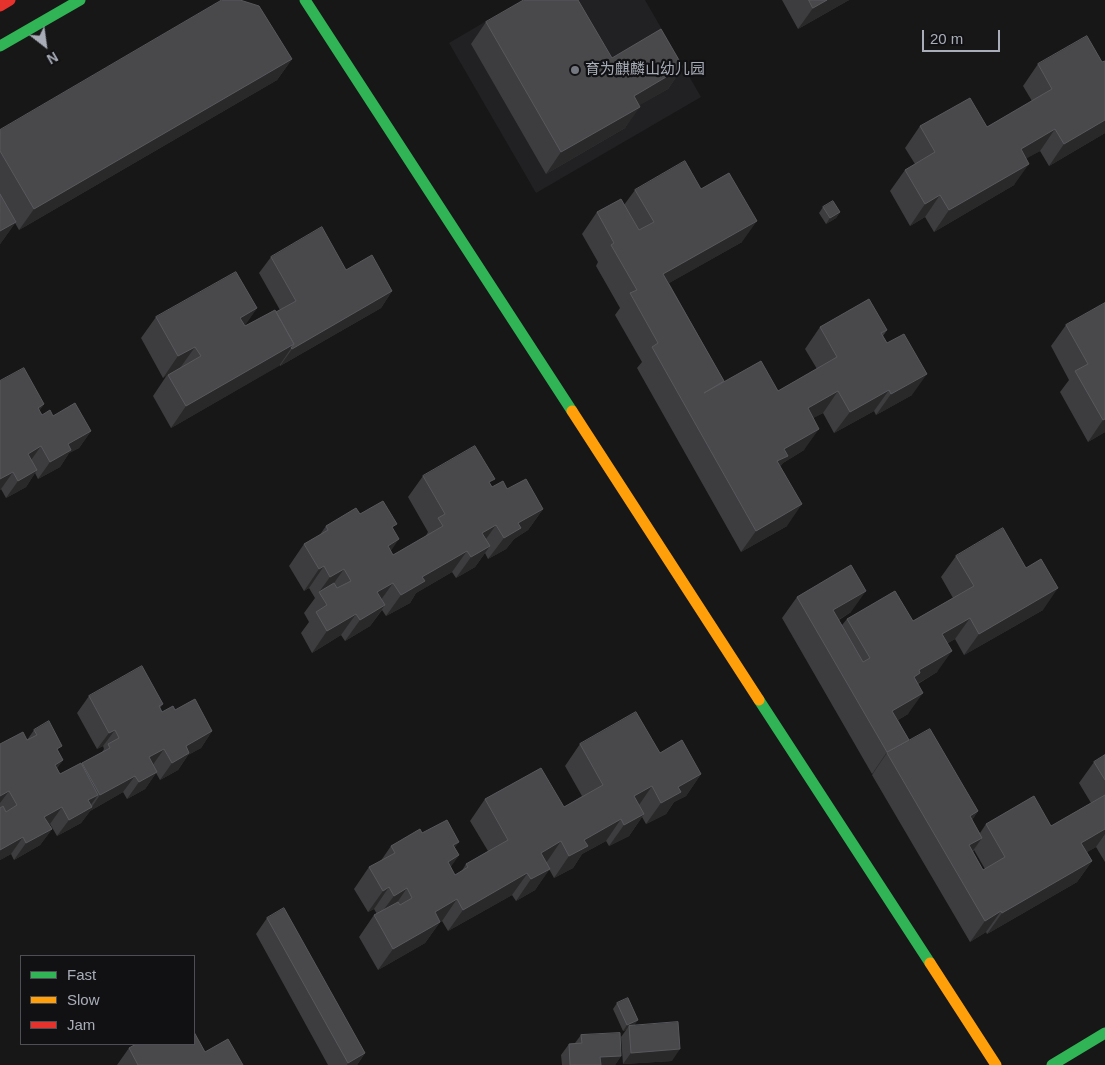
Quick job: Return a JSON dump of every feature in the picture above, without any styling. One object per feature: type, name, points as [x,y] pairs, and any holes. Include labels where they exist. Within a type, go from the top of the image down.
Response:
[{"type":"street","points":[[0,6],[10,0]]},
{"type":"street","points":[[0,46],[80,0]]},
{"type":"street","points":[[305,0],[996,1065]]},
{"type":"street","points":[[1052,1065],[1105,1033]]},
{"type":"shaded area","name":"育为麒麟山幼儿园","points":[[522,0],[645,0],[701,97],[536,193],[449,43]]},
{"type":"building","points":[[222,0],[240,0],[259,6],[292,59],[34,209],[0,151],[0,130]]},
{"type":"building","points":[[524,0],[578,0],[612,58],[661,29],[683,67],[634,96],[640,107],[561,152],[486,22]]},
{"type":"building","points":[[809,0],[827,0],[813,8]]},
{"type":"building","points":[[1087,36],[1102,62],[1105,61],[1105,120],[1064,144],[1055,129],[1021,149],[1029,164],[949,210],[940,195],[925,204],[905,170],[935,152],[920,126],[970,98],[987,127],[1052,89],[1038,64]]},
{"type":"building","points":[[685,161],[701,189],[729,173],[757,221],[663,274],[724,381],[704,393],[761,361],[778,391],[837,357],[820,327],[869,299],[887,330],[881,333],[887,343],[904,334],[927,374],[891,394],[889,390],[850,412],[838,391],[808,408],[819,429],[784,449],[788,456],[777,461],[802,504],[756,531],[652,347],[658,343],[630,293],[637,290],[611,245],[614,243],[597,212],[621,199],[639,230],[654,222],[635,190]]},
{"type":"building","points":[[0,194],[16,222],[0,231]]},
{"type":"building","points":[[833,201],[840,212],[830,218],[823,207]]},
{"type":"building","points":[[322,227],[346,270],[372,255],[392,291],[292,349],[294,344],[276,312],[296,301],[271,257]]},
{"type":"building","points":[[236,272],[257,308],[240,318],[245,326],[275,310],[294,344],[186,406],[168,375],[201,356],[195,347],[178,356],[156,317]]},
{"type":"building","points":[[1105,303],[1105,419],[1103,420],[1075,371],[1088,364],[1066,325]]},
{"type":"building","points":[[24,368],[44,404],[38,408],[42,415],[50,410],[53,416],[75,403],[91,431],[68,444],[71,450],[50,462],[41,446],[28,454],[37,470],[18,481],[13,472],[0,479],[0,381]]},
{"type":"building","points":[[475,446],[495,479],[489,482],[492,487],[503,481],[507,489],[526,479],[543,509],[518,523],[521,528],[504,538],[496,525],[482,533],[490,546],[471,557],[467,551],[422,577],[425,581],[401,595],[393,583],[377,592],[385,605],[360,620],[356,614],[327,631],[316,612],[327,605],[319,592],[334,583],[337,588],[351,581],[344,569],[330,577],[324,566],[319,569],[304,544],[328,530],[326,526],[356,508],[360,514],[383,501],[397,524],[392,527],[399,539],[388,546],[393,555],[443,526],[438,518],[445,514],[423,476]]},
{"type":"building","points":[[1003,528],[1026,568],[1041,559],[1058,588],[979,634],[970,618],[942,634],[952,651],[919,670],[920,673],[914,677],[923,693],[892,711],[909,740],[887,752],[797,597],[851,565],[866,591],[833,610],[863,662],[870,658],[847,619],[895,591],[913,621],[974,586],[956,556]]},
{"type":"building","points":[[142,666],[163,704],[159,706],[162,712],[173,706],[175,710],[195,699],[212,731],[186,746],[189,753],[172,763],[164,749],[149,757],[157,772],[139,782],[135,776],[100,795],[82,763],[110,748],[108,744],[119,738],[115,730],[109,733],[89,696]]},
{"type":"building","points":[[636,712],[660,753],[682,740],[701,774],[678,787],[681,792],[661,803],[652,786],[634,796],[644,814],[624,825],[621,819],[584,840],[588,846],[569,856],[561,841],[541,853],[550,869],[531,879],[527,873],[463,910],[457,899],[435,912],[440,922],[393,949],[374,915],[398,902],[400,905],[412,898],[407,888],[394,896],[389,887],[383,891],[369,867],[395,853],[391,846],[420,829],[422,833],[447,820],[459,842],[453,845],[459,855],[448,862],[455,875],[468,867],[466,864],[508,840],[485,799],[541,768],[564,807],[603,785],[580,744]]},
{"type":"building","points":[[49,721],[62,746],[57,749],[63,760],[55,765],[60,774],[81,763],[98,795],[88,800],[92,807],[69,820],[62,807],[44,817],[52,829],[26,843],[23,837],[0,850],[0,808],[3,806],[6,812],[17,805],[9,791],[0,796],[0,744],[23,732],[27,740],[37,735],[34,730]]},
{"type":"building","points":[[930,729],[978,811],[970,816],[982,838],[969,845],[983,870],[1005,857],[986,824],[1034,796],[1051,826],[1105,795],[1105,829],[1081,843],[1092,861],[985,921],[887,753]]},
{"type":"building","points":[[1105,755],[1105,780],[1094,762]]},
{"type":"building","points":[[284,908],[365,1053],[348,1063],[267,918]]},
{"type":"building","points":[[628,998],[638,1020],[627,1025],[617,1003]]},
{"type":"building","points":[[678,1022],[680,1049],[631,1053],[629,1026]]},
{"type":"building","points":[[620,1033],[621,1056],[600,1057],[601,1065],[570,1065],[569,1044],[582,1043],[581,1035]]},
{"type":"building","points":[[195,1034],[205,1052],[228,1039],[243,1065],[138,1065],[129,1048],[134,1045],[195,1045]]},
{"type":"traffic: fast","points":[[0,46],[80,0]]},
{"type":"traffic: fast","points":[[305,0],[572,411]]},
{"type":"traffic: fast","points":[[759,700],[930,963]]},
{"type":"traffic: fast","points":[[1052,1065],[1105,1033]]},
{"type":"traffic: slow","points":[[572,411],[759,700]]},
{"type":"traffic: slow","points":[[930,963],[996,1065]]},
{"type":"traffic: jam","points":[[0,6],[10,0]]},
{"type":"place","name":"育为麒麟山幼儿园","points":[[575,70]]}]
